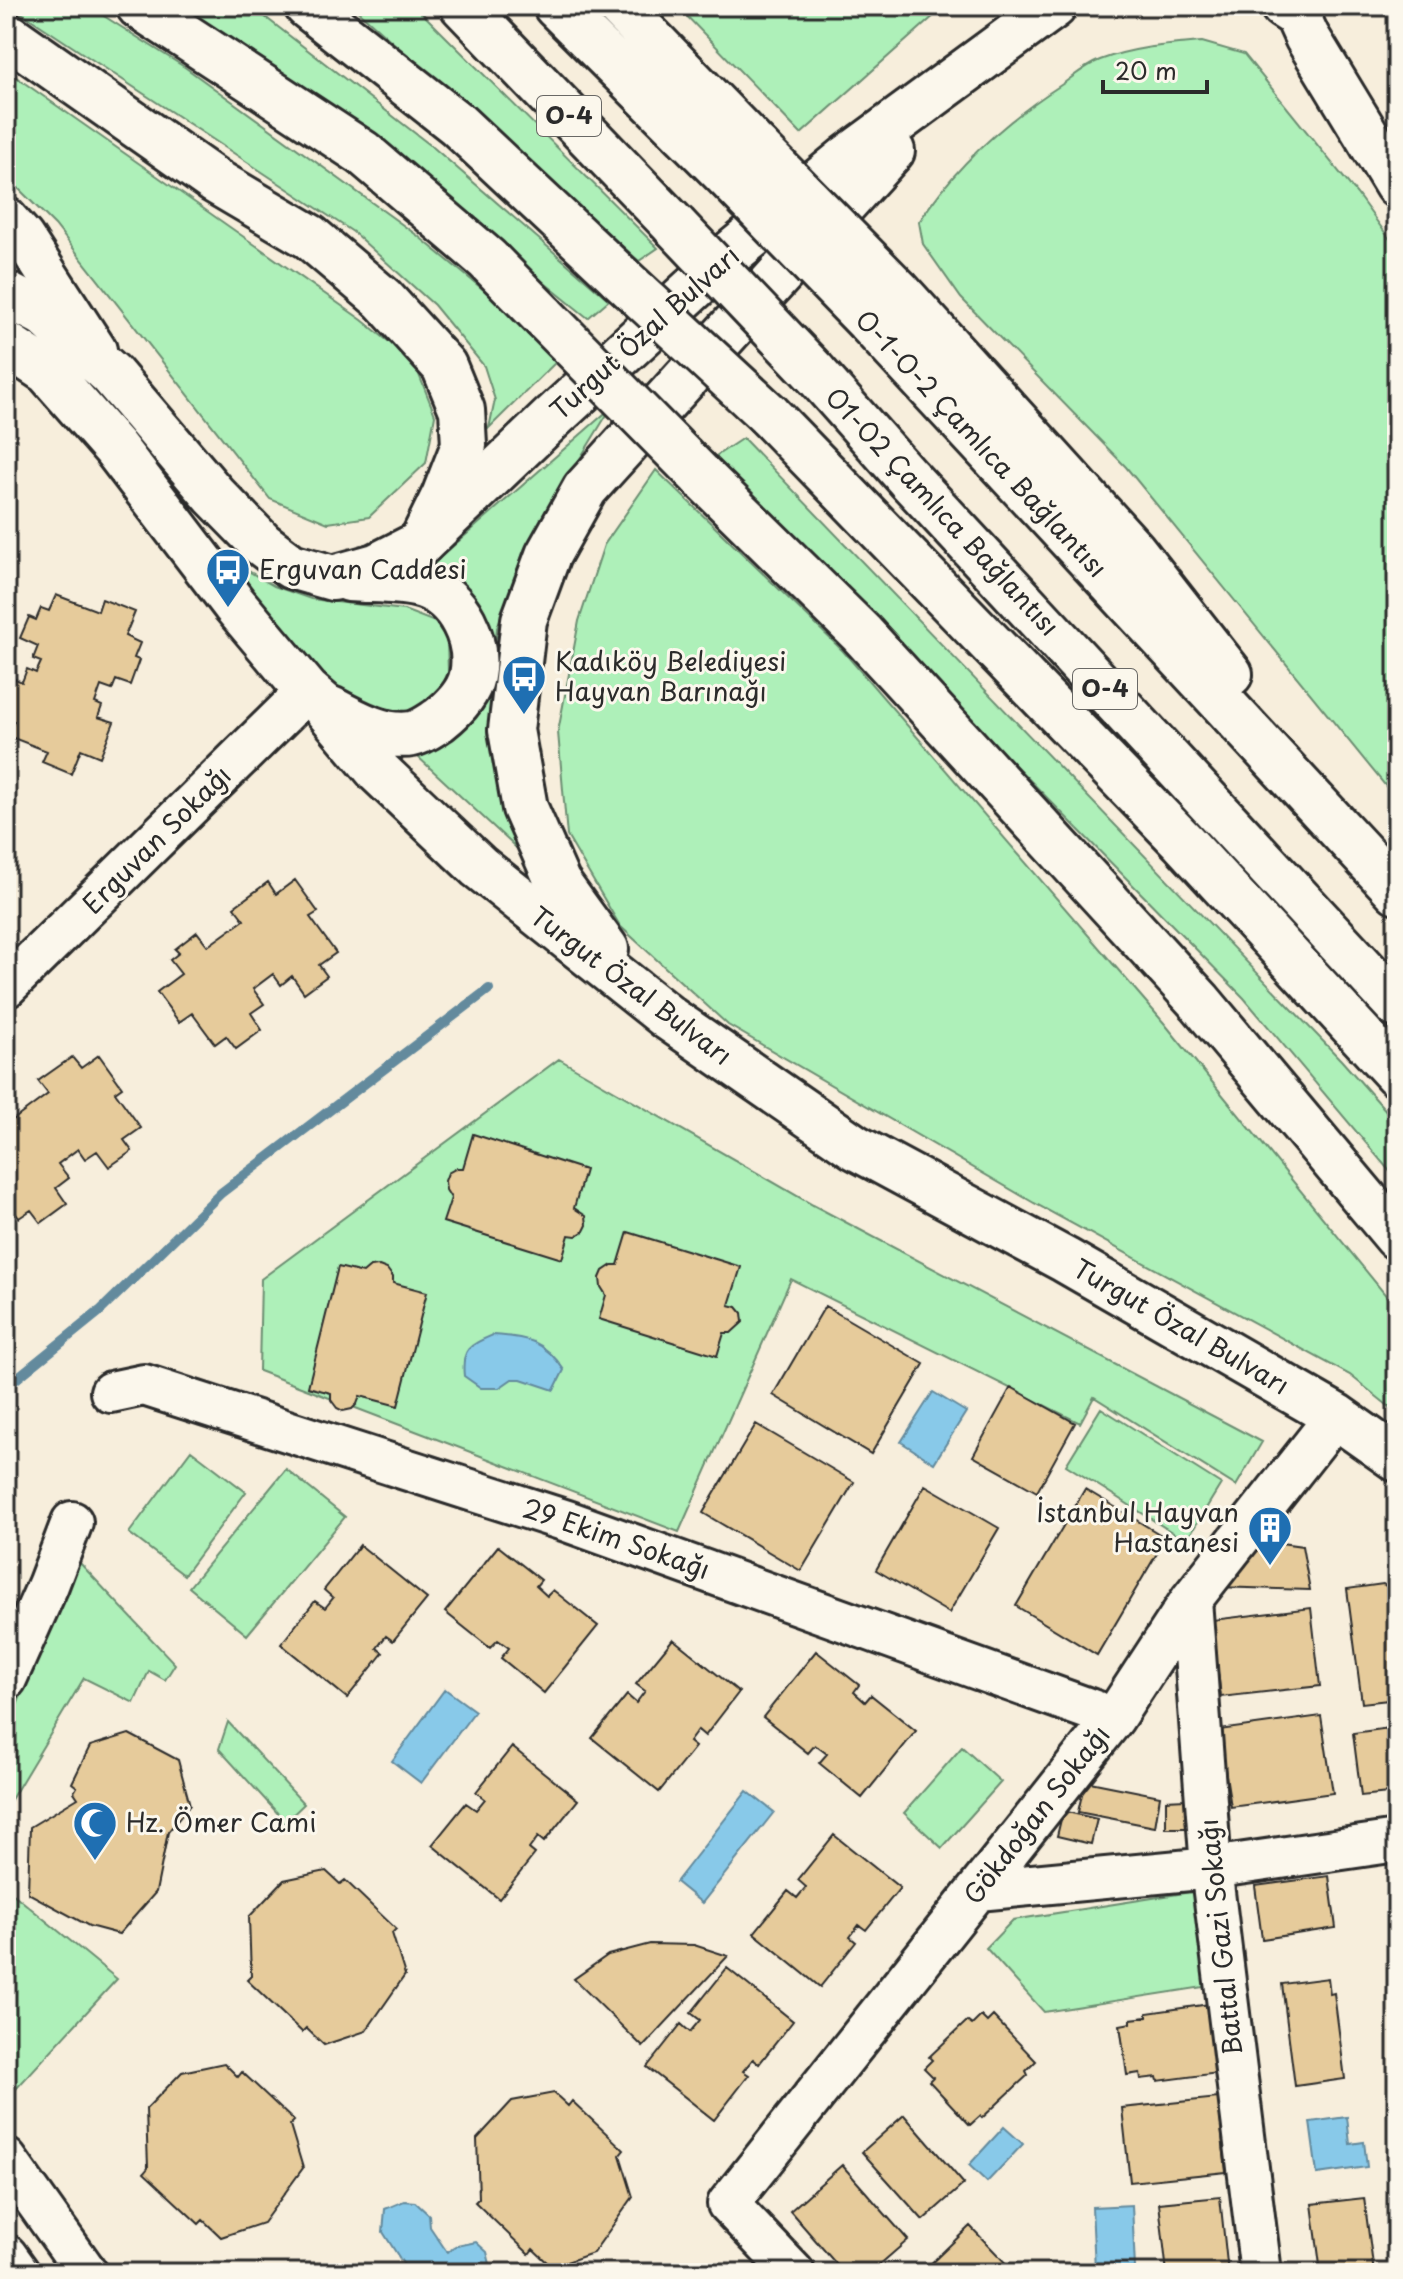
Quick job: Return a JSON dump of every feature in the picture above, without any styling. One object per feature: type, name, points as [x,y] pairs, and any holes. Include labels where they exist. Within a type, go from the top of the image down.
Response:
[{"type":"main road","points":[[139,6],[363,153],[487,259],[861,633],[1189,991],[1397,1237]]},
{"type":"main road","points":[[307,6],[457,124],[768,414],[1173,831],[1397,1074]]},
{"type":"main road","name":"O1-O2 Çamlıca Bağlantısı","points":[[463,6],[814,372],[908,478],[1397,1005]]},
{"type":"main road","name":"O-4","points":[[556,6],[743,163]]},
{"type":"main road","points":[[619,6],[743,163],[1133,550],[1397,889]]},
{"type":"main road","points":[[670,1019],[608,952],[558,883],[525,808],[511,730],[524,620],[548,555],[585,489],[840,207],[963,74],[1054,6]]},
{"type":"main road","points":[[1291,9],[1397,185]]},
{"type":"main road","points":[[6,34],[215,181],[310,237],[383,299],[444,366],[462,410],[464,445],[421,543]]},
{"type":"main road","name":"Turgut Özal Bulvarı","points":[[333,578],[376,566],[421,543],[735,250],[847,158],[963,74]]},
{"type":"main road","points":[[6,294],[44,314],[111,374],[214,495],[262,544],[291,566],[333,578],[424,586],[445,598],[467,626],[474,654],[472,679],[461,699],[430,727],[411,735],[370,730],[314,698]]},
{"type":"main road","name":"Turgut Özal Bulvarı","points":[[6,344],[48,372],[114,447],[234,604],[314,698],[379,772],[479,867],[670,1019],[855,1147],[1065,1260],[1336,1416],[1397,1459]]},
{"type":"street","points":[[6,218],[23,237],[111,374]]},
{"type":"street","name":"Erguvan Sokağı","points":[[6,987],[314,698]]},
{"type":"street","name":"29 Ekim Sokağı","points":[[111,1392],[144,1385],[567,1521],[1114,1718]]},
{"type":"street","name":"Gökdoğan Sokağı","points":[[794,2273],[728,2204],[1114,1718],[1191,1600],[1336,1416]]},
{"type":"street","points":[[6,1679],[72,1522]]},
{"type":"street","points":[[6,1627],[48,1585]]},
{"type":"street","name":"Battal Gazi Sokağı","points":[[1191,1600],[1211,1868],[1261,2273]]},
{"type":"street","points":[[978,1890],[1211,1868],[1397,1841]]},
{"type":"street","points":[[6,2159],[87,2273]]},
{"type":"street","points":[[6,2255],[19,2273]]},
{"type":"green space","points":[[11,6],[88,6],[186,68],[418,236],[563,355],[489,428],[495,400],[484,366],[434,305],[353,232]]},
{"type":"green space","points":[[181,6],[251,6],[434,148],[609,300],[588,318],[313,96]]},
{"type":"green space","points":[[352,6],[415,6],[658,248],[639,261]]},
{"type":"green space","points":[[677,6],[945,6],[801,134]]},
{"type":"green space","points":[[1202,42],[1244,54],[1357,194],[1397,249],[1397,800],[1126,467],[961,298],[923,244],[919,222],[933,201],[984,145],[1043,97],[1100,60],[1151,47]]},
{"type":"green space","points":[[6,70],[362,320],[414,362],[435,415],[426,463],[369,517],[328,523],[270,499],[55,225],[6,176]]},
{"type":"green space","points":[[611,408],[524,550],[497,628],[490,693],[504,785],[537,867],[417,756],[450,739],[475,707],[428,568]]},
{"type":"green space","points":[[743,438],[1341,1060],[1397,1123],[1397,1180],[1244,998],[713,458]]},
{"type":"green space","points":[[656,470],[843,651],[1164,1023],[1397,1309],[1397,1413],[1350,1375],[1034,1203],[728,1025],[620,926],[567,836],[558,732],[579,621],[604,545]]},
{"type":"green space","points":[[233,562],[274,586],[311,599],[404,610],[435,622],[447,640],[448,672],[438,697],[414,717],[391,719],[321,683]]},
{"type":"green space","points":[[559,1059],[813,1205],[1262,1442],[1236,1486],[1094,1397],[1080,1423],[791,1279],[679,1532],[259,1371],[261,1279]]},
{"type":"green space","points":[[1101,1408],[1221,1484],[1186,1541],[1066,1465]]},
{"type":"green space","points":[[191,1450],[246,1492],[184,1575],[129,1533]]},
{"type":"green space","points":[[286,1469],[345,1517],[247,1635],[189,1587]]},
{"type":"green space","points":[[78,1561],[175,1664],[165,1680],[149,1671],[134,1703],[84,1678],[6,1808],[6,1731]]},
{"type":"green space","points":[[228,1722],[304,1804],[281,1826],[281,1817],[219,1749]]},
{"type":"green space","points":[[962,1747],[1001,1782],[942,1848],[904,1813]]},
{"type":"green space","points":[[6,1888],[117,1979],[16,2089],[6,2074]]},
{"type":"green space","points":[[1197,1891],[1210,1986],[1044,2012],[986,1948],[1013,1920]]},
{"type":"water","points":[[493,1335],[525,1339],[549,1352],[564,1370],[554,1390],[521,1379],[512,1379],[499,1388],[481,1388],[464,1376],[466,1353],[478,1342]]},
{"type":"water","points":[[933,1392],[966,1412],[934,1463],[901,1442]]},
{"type":"water","points":[[445,1689],[475,1711],[421,1783],[392,1761]]},
{"type":"water","points":[[747,1791],[774,1812],[702,1903],[676,1882]]},
{"type":"water","points":[[1347,2117],[1350,2144],[1364,2142],[1367,2167],[1317,2174],[1310,2122]]},
{"type":"water","points":[[1004,2127],[1023,2144],[987,2182],[969,2165]]},
{"type":"water","points":[[404,2201],[415,2202],[429,2215],[430,2227],[447,2252],[457,2246],[476,2242],[487,2252],[491,2268],[487,2273],[409,2273],[383,2232],[385,2209]]},
{"type":"water","points":[[1132,2205],[1135,2268],[1095,2269],[1092,2207]]},
{"type":"building","points":[[56,595],[98,611],[102,599],[135,612],[125,636],[140,643],[134,658],[139,660],[130,685],[116,680],[112,690],[101,686],[95,703],[102,706],[98,717],[114,722],[100,757],[81,749],[71,774],[42,762],[47,751],[8,736],[14,721],[6,717],[6,675],[22,682],[27,669],[36,673],[41,662],[33,659],[38,646],[20,638],[29,617],[36,620],[41,608],[49,611]]},
{"type":"building","points":[[295,880],[318,912],[310,917],[336,953],[319,965],[327,976],[304,993],[292,976],[281,985],[273,974],[253,989],[264,1004],[251,1013],[262,1030],[236,1049],[226,1036],[215,1044],[192,1013],[179,1022],[157,992],[181,974],[170,960],[179,953],[175,949],[197,932],[208,946],[244,920],[234,907],[268,882],[276,894]]},
{"type":"building","points":[[99,1055],[122,1087],[115,1092],[141,1128],[124,1140],[132,1151],[109,1167],[97,1151],[85,1159],[78,1149],[58,1164],[69,1178],[56,1188],[67,1204],[41,1223],[31,1210],[19,1218],[6,1200],[6,1112],[13,1120],[48,1094],[38,1081],[72,1057],[81,1068]]},
{"type":"building","points":[[473,1134],[585,1170],[574,1208],[586,1216],[587,1225],[576,1236],[569,1235],[562,1259],[443,1222],[451,1198],[445,1181],[448,1173],[463,1168]]},
{"type":"building","points":[[628,1232],[741,1267],[729,1305],[737,1307],[742,1313],[743,1322],[731,1333],[724,1333],[717,1356],[599,1319],[606,1295],[600,1278],[603,1271],[618,1265]]},
{"type":"building","points":[[338,1267],[363,1273],[370,1267],[387,1269],[393,1283],[427,1292],[398,1406],[360,1396],[352,1409],[343,1411],[331,1400],[331,1393],[308,1387]]},
{"type":"building","points":[[825,1306],[924,1364],[871,1454],[773,1395]]},
{"type":"building","points":[[1011,1387],[1075,1423],[1037,1492],[973,1456]]},
{"type":"building","points":[[756,1424],[854,1482],[801,1571],[703,1513]]},
{"type":"building","points":[[925,1485],[999,1528],[949,1613],[876,1570]]},
{"type":"building","points":[[1085,1489],[1166,1538],[1097,1655],[1016,1606]]},
{"type":"building","name":"İstanbul Hayvan Hastanesi","points":[[1259,1540],[1302,1546],[1310,1590],[1216,1587]]},
{"type":"building","points":[[360,1545],[427,1599],[393,1641],[386,1636],[377,1648],[383,1653],[347,1698],[281,1644],[315,1601],[325,1608],[333,1598],[324,1590]]},
{"type":"building","points":[[498,1546],[541,1580],[536,1586],[547,1596],[553,1590],[598,1626],[544,1693],[501,1658],[509,1648],[498,1640],[490,1648],[445,1612]]},
{"type":"building","points":[[1383,1584],[1397,1594],[1397,1699],[1362,1703],[1347,1589]]},
{"type":"building","points":[[1311,1608],[1320,1686],[1221,1697],[1212,1620]]},
{"type":"building","points":[[673,1639],[739,1692],[705,1736],[698,1730],[689,1742],[695,1747],[659,1792],[592,1738],[627,1695],[636,1703],[645,1691],[636,1684]]},
{"type":"building","points":[[816,1651],[859,1685],[854,1692],[865,1702],[871,1695],[916,1731],[862,1798],[819,1763],[827,1754],[815,1745],[808,1753],[763,1717]]},
{"type":"building","points":[[1321,1716],[1333,1793],[1231,1807],[1219,1730]]},
{"type":"building","points":[[1397,1727],[1397,1792],[1361,1796],[1353,1733]]},
{"type":"building","name":"Hz. Ömer Cami","points":[[129,1734],[178,1760],[190,1805],[168,1832],[156,1892],[119,1934],[89,1926],[28,1893],[30,1827],[78,1798],[74,1792],[77,1787],[72,1783],[90,1746]]},
{"type":"building","points":[[512,1747],[578,1800],[544,1842],[538,1837],[529,1849],[535,1854],[499,1899],[432,1845],[466,1803],[476,1810],[485,1799],[476,1792]]},
{"type":"building","points":[[1085,1781],[1160,1796],[1155,1827],[1078,1812]]},
{"type":"building","points":[[1185,1799],[1186,1828],[1166,1828],[1166,1800]]},
{"type":"building","points":[[1063,1811],[1097,1819],[1091,1844],[1057,1836]]},
{"type":"building","points":[[834,1835],[900,1888],[866,1930],[859,1925],[850,1937],[856,1942],[820,1987],[754,1933],[788,1891],[797,1898],[806,1887],[798,1880]]},
{"type":"building","points":[[326,1871],[340,1884],[345,1880],[396,1929],[392,1933],[405,1975],[366,2031],[324,2045],[306,2028],[302,2032],[247,1980],[251,1976],[249,1917],[284,1880]]},
{"type":"building","points":[[1329,1876],[1336,1928],[1262,1939],[1255,1886]]},
{"type":"building","points":[[650,1944],[694,1945],[728,1956],[643,2047],[574,1979],[608,1955]]},
{"type":"building","points":[[727,1968],[793,2021],[759,2064],[753,2059],[743,2071],[749,2075],[714,2120],[647,2067],[681,2024],[690,2032],[700,2020],[691,2013]]},
{"type":"building","points":[[1328,1978],[1330,1994],[1334,1993],[1345,2079],[1295,2086],[1282,1984]]},
{"type":"building","points":[[1217,2003],[1226,2072],[1158,2081],[1157,2077],[1141,2079],[1140,2073],[1127,2075],[1120,2025],[1131,2023],[1131,2019],[1147,2017],[1147,2013]]},
{"type":"building","points":[[981,2016],[987,2022],[993,2016],[1036,2061],[1026,2071],[1028,2075],[982,2118],[980,2116],[970,2125],[929,2081],[933,2077],[924,2068],[932,2060],[929,2057],[967,2021],[972,2025]]},
{"type":"building","points":[[224,2063],[238,2077],[242,2072],[294,2121],[290,2125],[303,2168],[263,2223],[221,2237],[203,2220],[199,2224],[144,2173],[148,2168],[146,2109],[182,2072]]},
{"type":"building","points":[[554,2093],[568,2106],[572,2101],[624,2150],[620,2155],[633,2197],[593,2253],[552,2267],[533,2249],[529,2254],[475,2202],[479,2198],[477,2139],[512,2101]]},
{"type":"building","points":[[1218,2098],[1226,2172],[1130,2182],[1122,2108]]},
{"type":"building","points":[[904,2115],[964,2184],[923,2220],[862,2152]]},
{"type":"building","points":[[842,2165],[908,2240],[870,2273],[844,2273],[790,2211]]},
{"type":"building","points":[[1220,2197],[1228,2273],[1167,2273],[1159,2203]]},
{"type":"building","points":[[1364,2198],[1374,2273],[1321,2273],[1312,2204]]},
{"type":"building","points":[[970,2226],[1015,2273],[921,2273]]},
{"type":"waterway","points":[[6,1387],[100,1311],[221,1193],[489,989]]},
{"type":"place","name":"Erguvan Caddesi","points":[[228,609]]},
{"type":"place","name":"Kadıköy Belediyesi Hayvan Barınağı","points":[[524,716]]},
{"type":"place","name":"İstanbul Hayvan Hastanesi","points":[[1270,1567]]},
{"type":"place","name":"Hz. Ömer Cami","points":[[95,1862]]}]
